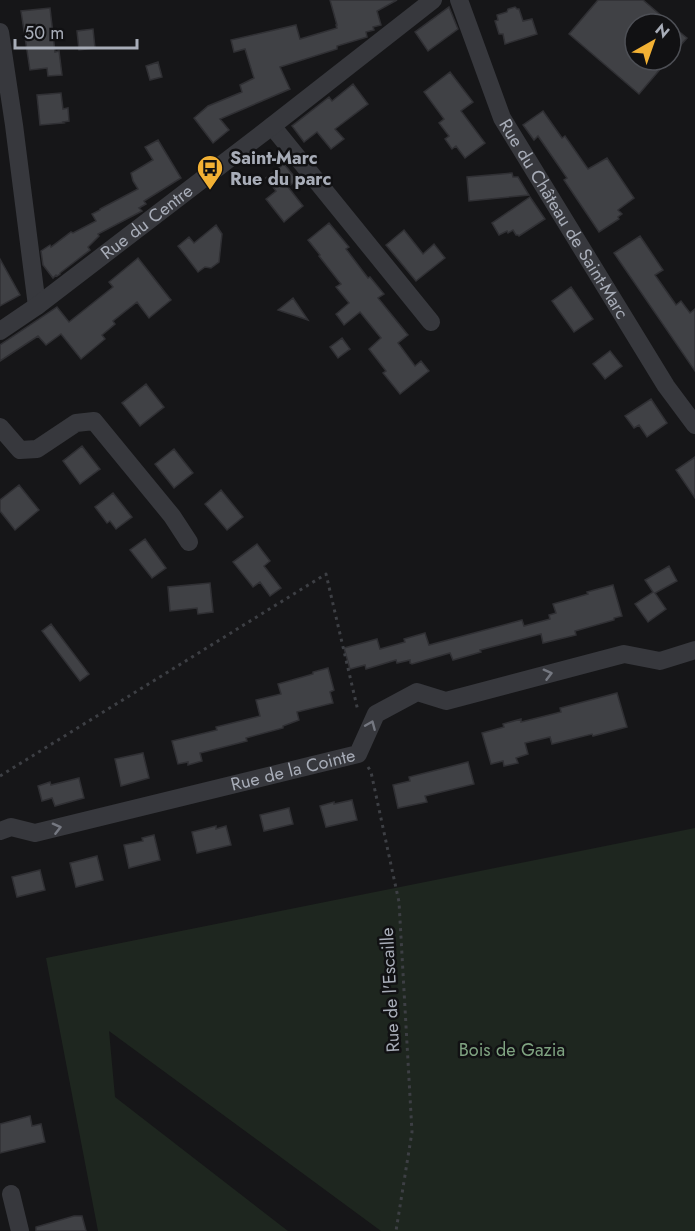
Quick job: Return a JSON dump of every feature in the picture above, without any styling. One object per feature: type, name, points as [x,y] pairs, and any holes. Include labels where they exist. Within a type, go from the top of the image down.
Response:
[{"type":"street","name":"Rue du Centre","points":[[0,331],[37,306],[433,0]]},
{"type":"street","name":"Rue du Château de Saint-Marc","points":[[459,0],[502,118],[666,387],[695,425]]},
{"type":"street","points":[[0,32],[7,124],[37,306]]},
{"type":"street","points":[[272,126],[431,322]]},
{"type":"street","points":[[0,427],[20,450],[28,450],[37,449],[76,423],[94,421],[172,516],[189,542]]},
{"type":"street","name":"Rue de la Cointe","points":[[0,831],[11,827],[35,833],[362,747],[376,714],[417,692],[446,701],[624,654],[660,661],[695,650]]},
{"type":"street","points":[[11,1194],[20,1231]]},
{"type":"path","name":"Rue de l'Escaille","points":[[0,776],[326,574],[362,747],[371,772],[399,902],[412,1132],[396,1231]]},
{"type":"green space","name":"Bois de Gazia","points":[[695,828],[695,1231],[381,1231],[109,1031],[115,1097],[288,1231],[98,1231],[46,958]]},
{"type":"building","points":[[330,0],[397,0],[377,11],[381,25],[366,32],[367,37],[280,67],[290,89],[220,119],[229,130],[213,143],[194,118],[208,106],[242,92],[240,85],[254,78],[245,49],[234,52],[231,40],[296,25],[300,39],[337,28]]},
{"type":"building","points":[[598,0],[643,0],[657,12],[623,12],[623,72],[658,72],[639,94],[569,34]]},
{"type":"building","points":[[449,7],[458,29],[428,51],[415,32]]},
{"type":"building","points":[[515,7],[519,9],[523,21],[532,19],[537,34],[505,44],[503,34],[499,34],[495,21],[498,20],[497,15]]},
{"type":"building","points":[[50,8],[55,52],[59,51],[62,75],[48,76],[47,68],[30,70],[21,11]]},
{"type":"building","points":[[93,29],[95,48],[79,50],[77,31]]},
{"type":"building","points":[[158,62],[162,77],[150,80],[146,66]]},
{"type":"building","points":[[450,72],[473,102],[461,111],[485,143],[465,158],[456,146],[452,149],[445,139],[449,136],[439,123],[444,119],[424,92]]},
{"type":"building","points":[[353,84],[368,104],[335,129],[344,139],[331,149],[317,132],[304,142],[292,126],[329,97],[332,101]]},
{"type":"building","points":[[61,93],[63,109],[68,108],[69,121],[40,125],[37,95]]},
{"type":"building","points":[[543,111],[562,138],[565,136],[588,169],[607,158],[634,198],[618,210],[622,214],[618,217],[619,219],[599,232],[564,180],[567,178],[538,136],[534,140],[523,125]]},
{"type":"building","points":[[158,140],[181,178],[144,201],[146,204],[139,208],[142,211],[98,234],[99,236],[88,247],[90,250],[53,278],[43,265],[41,251],[50,245],[51,247],[71,232],[96,221],[92,214],[138,189],[131,173],[153,160],[145,147]]},
{"type":"building","points":[[284,164],[297,180],[288,187],[303,206],[284,222],[266,199],[276,191],[266,178]]},
{"type":"building","points":[[512,173],[513,177],[518,177],[529,195],[469,201],[467,177]]},
{"type":"building","points":[[530,197],[545,219],[519,236],[513,230],[499,235],[492,223]]},
{"type":"building","points":[[329,223],[349,247],[346,249],[368,278],[370,277],[384,294],[378,298],[408,335],[398,343],[415,366],[421,361],[429,371],[400,394],[383,373],[386,371],[369,349],[381,338],[360,312],[344,325],[336,314],[349,303],[336,287],[341,284],[308,240]]},
{"type":"building","points":[[216,225],[222,234],[219,262],[211,268],[205,267],[198,272],[178,246],[189,237],[194,243]]},
{"type":"building","points":[[404,230],[423,254],[434,244],[445,258],[416,281],[386,245]]},
{"type":"building","points":[[640,236],[663,270],[655,275],[676,305],[681,301],[690,313],[695,309],[695,371],[614,253]]},
{"type":"building","points":[[138,258],[171,300],[149,318],[137,302],[113,321],[115,324],[102,335],[105,339],[81,359],[61,334],[46,345],[38,336],[0,361],[0,345],[57,307],[69,322],[113,287],[109,282]]},
{"type":"building","points":[[0,259],[20,295],[0,306]]},
{"type":"building","points":[[571,287],[593,319],[574,332],[552,301]]},
{"type":"building","points":[[293,298],[308,320],[278,310]]},
{"type":"building","points":[[342,338],[350,349],[338,358],[330,347]]},
{"type":"building","points":[[610,351],[622,366],[605,379],[593,364]]},
{"type":"building","points":[[146,384],[164,407],[140,426],[122,403]]},
{"type":"building","points":[[651,399],[667,423],[647,437],[639,425],[634,428],[625,416]]},
{"type":"building","points":[[82,446],[100,469],[80,484],[63,461]]},
{"type":"building","points":[[174,449],[193,473],[174,488],[155,464]]},
{"type":"building","points":[[695,457],[695,498],[676,470]]},
{"type":"building","points":[[19,485],[39,510],[15,530],[0,511],[0,500]]},
{"type":"building","points":[[221,490],[243,517],[227,530],[205,504]]},
{"type":"building","points":[[113,493],[132,517],[116,529],[110,521],[107,523],[95,507]]},
{"type":"building","points":[[145,539],[166,568],[152,578],[130,550]]},
{"type":"building","points":[[257,544],[270,561],[264,566],[281,588],[270,596],[260,582],[253,587],[233,562]]},
{"type":"building","points":[[669,566],[677,581],[655,593],[666,609],[648,622],[635,604],[653,592],[645,580]]},
{"type":"building","points":[[210,583],[213,612],[198,614],[197,608],[170,611],[168,587]]},
{"type":"building","points":[[613,585],[622,616],[575,631],[576,635],[543,643],[541,634],[480,650],[481,652],[453,660],[450,653],[412,664],[410,660],[397,663],[396,660],[366,669],[365,665],[350,669],[344,648],[377,639],[380,649],[425,633],[429,645],[522,620],[524,626],[550,619],[549,615],[556,613],[553,604]]},
{"type":"building","points":[[51,624],[89,674],[80,681],[42,631]]},
{"type":"building","points":[[328,668],[334,690],[330,692],[333,703],[297,712],[299,720],[283,728],[246,738],[247,741],[200,753],[202,761],[188,765],[188,762],[178,764],[172,741],[260,716],[256,700],[281,694],[278,684]]},
{"type":"building","points":[[617,693],[627,727],[552,744],[550,737],[525,743],[528,754],[516,758],[518,763],[504,766],[503,761],[491,764],[482,733],[504,727],[503,724],[561,712],[560,708]]},
{"type":"building","points":[[143,753],[149,778],[121,786],[115,759]]},
{"type":"building","points":[[468,762],[474,784],[425,796],[427,802],[398,808],[393,785],[410,781],[409,777]]},
{"type":"building","points":[[79,778],[84,798],[55,806],[52,798],[42,801],[38,786]]},
{"type":"building","points":[[352,800],[357,820],[326,827],[320,806]]},
{"type":"building","points":[[289,808],[293,824],[264,831],[260,815]]},
{"type":"building","points":[[216,826],[216,829],[226,826],[231,845],[197,853],[192,832]]},
{"type":"building","points":[[154,835],[160,860],[129,868],[124,845],[143,841],[142,838]]},
{"type":"building","points":[[97,856],[103,880],[76,887],[70,863]]},
{"type":"building","points":[[40,870],[45,890],[17,897],[12,877]]},
{"type":"building","points":[[30,1116],[32,1126],[41,1124],[45,1142],[0,1153],[0,1124]]},
{"type":"building","points":[[74,1216],[82,1216],[86,1231],[36,1231],[36,1227]]},
{"type":"place","name":"Saint-Marc Rue du parc","points":[[210,191]]}]
